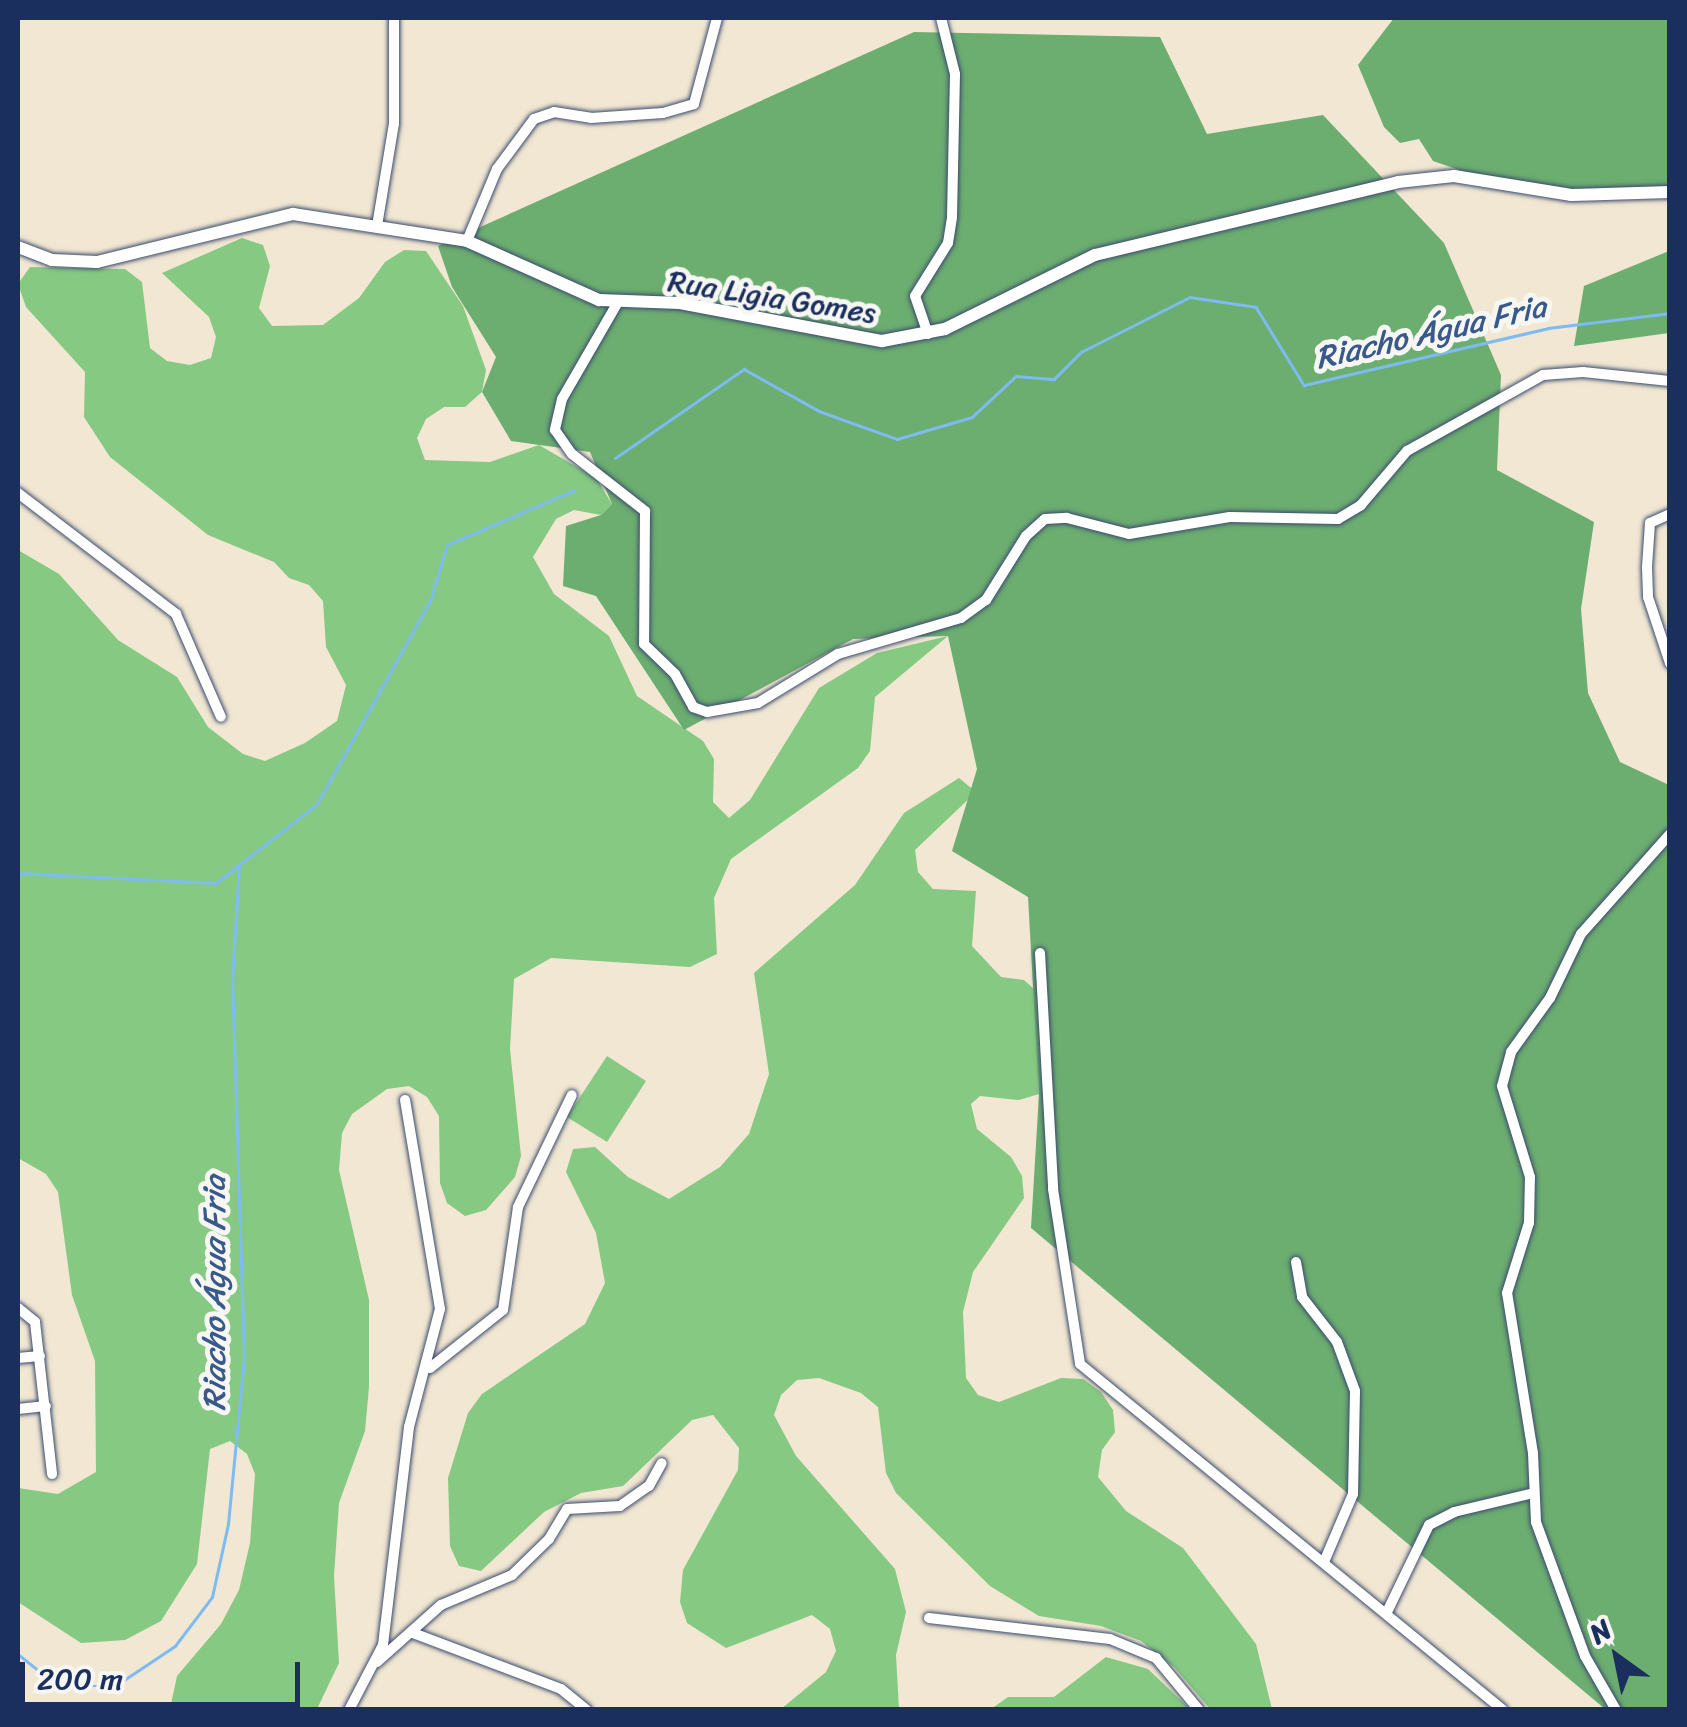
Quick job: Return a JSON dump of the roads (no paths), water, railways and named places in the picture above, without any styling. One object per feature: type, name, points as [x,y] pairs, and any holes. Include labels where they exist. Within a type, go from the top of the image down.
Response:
[{"type":"street","points":[[376,226],[394,123],[394,18]]},
{"type":"street","points":[[467,240],[497,169],[534,119],[554,112],[591,118],[662,113],[694,104],[718,18]]},
{"type":"street","points":[[928,334],[915,296],[948,243],[952,216],[955,74],[940,18]]},
{"type":"street","name":"Rua Ligia Gomes","points":[[18,248],[73,263],[126,256],[282,215],[467,240],[568,288],[618,302],[680,303],[859,340],[928,334],[1095,254],[1398,182],[1454,176],[1572,195],[1670,192]]},
{"type":"street","points":[[618,302],[562,398],[555,430],[572,454],[645,511],[644,644],[675,674],[693,707],[706,712],[758,703],[838,654],[961,618],[986,600],[1026,536],[1045,519],[1067,518],[1130,534],[1230,517],[1338,518],[1361,505],[1407,451],[1543,375],[1583,372],[1670,381]]},
{"type":"street","points":[[18,494],[176,614],[221,717]]},
{"type":"street","points":[[1670,514],[1650,523],[1646,567],[1648,597],[1670,664]]},
{"type":"street","points":[[1616,1710],[1572,1626],[1536,1522],[1507,1294],[1529,1223],[1530,1177],[1504,1101],[1503,1069],[1550,998],[1581,934],[1670,834]]},
{"type":"street","points":[[1040,953],[1053,1189],[1076,1357],[1503,1710]]},
{"type":"street","points":[[428,1369],[503,1310],[518,1207],[572,1095]]},
{"type":"street","points":[[376,1662],[409,1427],[428,1369],[438,1282],[405,1100]]},
{"type":"street","points":[[1296,1262],[1302,1297],[1337,1342],[1355,1391],[1353,1494],[1324,1562]]},
{"type":"street","points":[[18,1308],[32,1314],[52,1474]]},
{"type":"street","points":[[18,1358],[40,1356]]},
{"type":"street","points":[[18,1410],[46,1406]]},
{"type":"street","points":[[348,1710],[376,1662],[450,1600],[512,1575],[567,1509],[620,1506],[649,1486],[662,1463]]},
{"type":"street","points":[[1387,1612],[1429,1525],[1454,1512],[1534,1493]]},
{"type":"street","points":[[929,1618],[1110,1639],[1156,1658],[1200,1710]]},
{"type":"street","points":[[413,1632],[554,1686],[587,1710]]},
{"type":"waterway","name":"Riacho Água Fria","points":[[615,458],[744,369],[819,411],[897,439],[972,417],[1016,376],[1054,379],[1081,352],[1190,297],[1256,307],[1304,385],[1548,328],[1670,313]]},
{"type":"waterway","name":"Riacho Água Fria","points":[[18,873],[216,883],[317,804],[430,601],[447,545],[575,490]]},
{"type":"waterway","name":"Riacho Água Fria","points":[[18,1654],[58,1686],[115,1686],[175,1646],[212,1597],[228,1524],[244,1358],[232,981],[239,865]]}]
